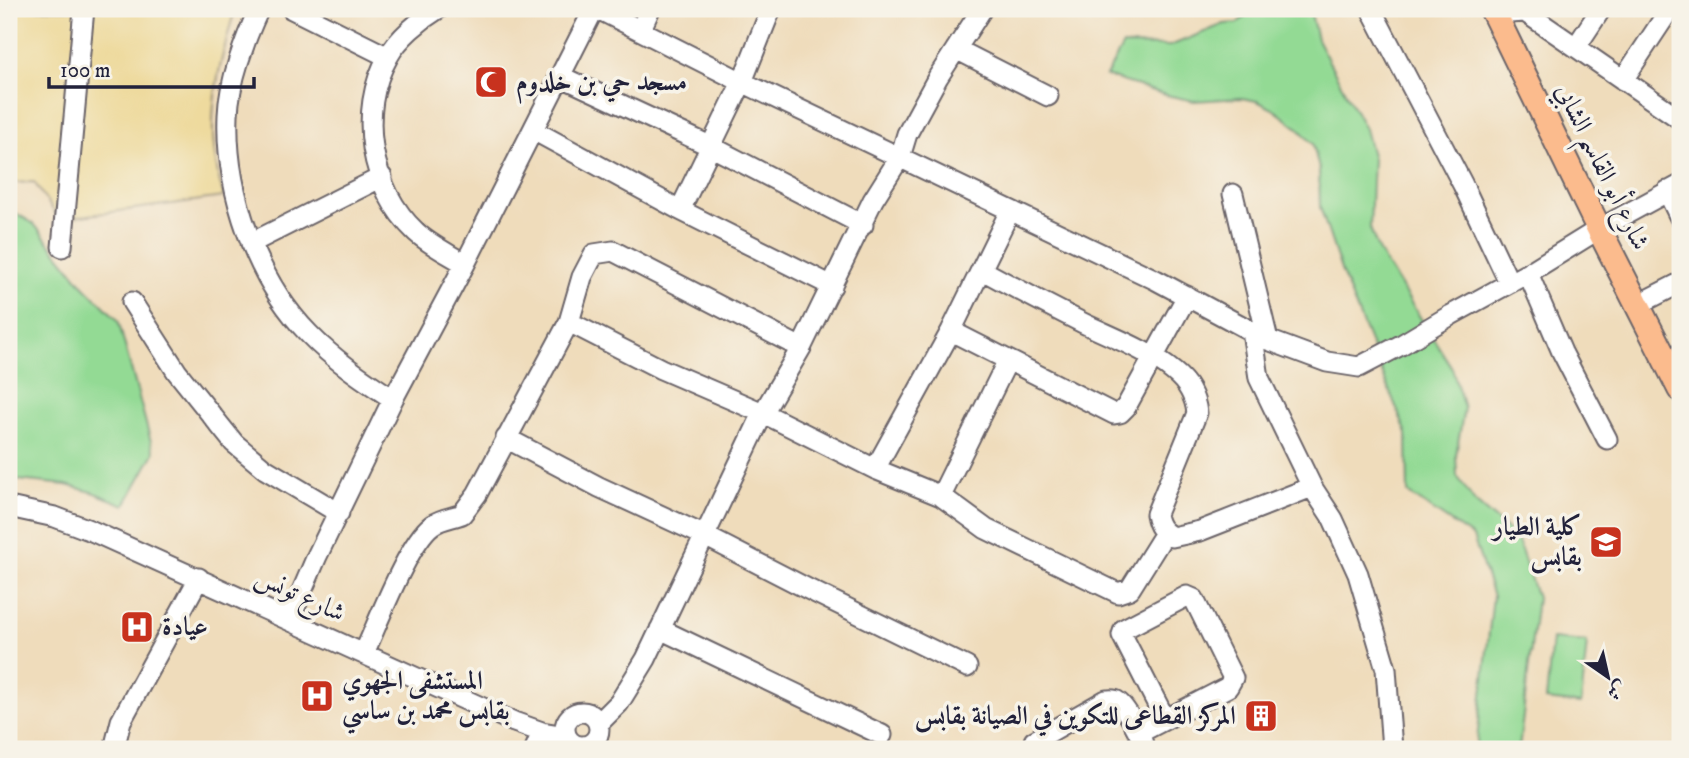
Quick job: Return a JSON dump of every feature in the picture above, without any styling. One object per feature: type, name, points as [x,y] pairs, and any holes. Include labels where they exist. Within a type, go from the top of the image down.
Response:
[{"type":"main road","name":"شارع أبو القاسم الشابي","points":[[1493,12],[1637,305],[1678,381]]},
{"type":"street","points":[[62,247],[83,9]]},
{"type":"street","points":[[259,9],[239,62],[228,114],[229,148],[237,196],[251,243],[287,309],[308,333],[327,352],[393,399]]},
{"type":"street","points":[[292,9],[388,57]]},
{"type":"street","points":[[438,9],[417,24],[388,57],[372,104],[370,128],[382,177],[401,215],[416,232],[466,264]]},
{"type":"street","points":[[290,619],[317,556],[393,399],[466,264],[596,9],[1187,296],[1260,335],[1327,362],[1359,367],[1674,188],[1680,218]]},
{"type":"street","points":[[640,29],[650,9]]},
{"type":"street","points":[[680,210],[742,82],[771,9]]},
{"type":"street","points":[[599,723],[619,703],[631,685],[763,413],[800,348],[873,200],[900,157],[907,134],[982,9]]},
{"type":"street","points":[[1371,9],[1463,185],[1509,282]]},
{"type":"street","points":[[1576,47],[1601,9]]},
{"type":"street","points":[[1623,80],[1672,9],[1680,14]]},
{"type":"street","points":[[1493,12],[1526,10],[1680,119]]},
{"type":"street","points":[[956,49],[1048,96]]},
{"type":"street","points":[[560,76],[710,146],[863,225]]},
{"type":"street","points":[[533,130],[680,210],[832,286]]},
{"type":"street","points":[[251,243],[382,177]]},
{"type":"street","points":[[1233,194],[1260,335],[1259,378],[1312,487],[1339,532],[1358,575],[1388,681],[1392,749]]},
{"type":"street","points":[[875,469],[951,331],[1010,211]]},
{"type":"street","points":[[364,653],[423,533],[443,518],[463,514],[477,494],[569,323],[582,277],[594,254],[613,251],[800,348]]},
{"type":"street","points":[[982,270],[1154,357],[1176,373],[1189,387],[1196,400],[1197,413],[1156,514],[1157,524],[1165,533],[1172,537],[1200,531],[1312,487]]},
{"type":"street","points":[[1528,273],[1562,352],[1607,439]]},
{"type":"street","points":[[1637,305],[1680,283]]},
{"type":"street","points":[[951,331],[1114,414],[1120,413],[1126,407],[1187,296]]},
{"type":"street","points":[[132,302],[177,372],[234,443],[265,469],[339,513]]},
{"type":"street","points":[[569,323],[661,369],[763,413],[875,469],[941,496],[986,529],[1118,593],[1130,589],[1165,533]]},
{"type":"street","points":[[941,496],[1008,360]]},
{"type":"street","points":[[506,438],[599,487],[703,535],[967,667]]},
{"type":"street","name":"شارع تونس","points":[[9,507],[55,517],[199,578],[514,722],[539,741],[566,736]]},
{"type":"street","points":[[114,749],[121,721],[199,578]]},
{"type":"street","points":[[1032,749],[1034,741],[1105,700],[1119,702],[1142,741],[1165,719],[1228,687],[1233,678],[1194,598],[1187,596],[1124,629],[1122,635],[1165,719]]},
{"type":"street","points":[[660,629],[882,735]]},
{"type":"street","points":[[576,713],[589,713],[599,723],[596,740],[587,748],[574,744],[566,736],[566,723],[576,713]]},
{"type":"green space","points":[[1250,9],[1310,9],[1317,39],[1365,129],[1373,159],[1370,228],[1379,252],[1452,368],[1464,408],[1456,455],[1457,476],[1475,502],[1517,538],[1537,598],[1519,749],[1476,749],[1493,596],[1473,537],[1408,493],[1407,434],[1342,273],[1320,207],[1319,169],[1313,144],[1297,127],[1257,101],[1241,98],[1194,101],[1106,76],[1123,45],[1170,46],[1224,24],[1237,23],[1250,13]]},
{"type":"green space","points":[[9,209],[34,224],[84,286],[118,320],[154,453],[125,505],[66,485],[9,479]]},
{"type":"green space","points":[[1552,639],[1587,642],[1581,704],[1546,700]]},
{"type":"sand","points":[[9,9],[235,9],[222,57],[214,102],[214,147],[224,197],[59,219],[34,182],[9,183]]},
{"type":"place","name":"مسجد حي بن خلدوم","points":[[491,82]]},
{"type":"place","name":"كلية الطيار بقابس","points":[[1606,542]]},
{"type":"place","name":"عيادة","points":[[137,627]]},
{"type":"place","name":"المستشفى الجهوي بقابس محمد بن ساسي","points":[[317,696]]},
{"type":"place","name":"المركز القطاعى للتكوين في الصيانة بقابس","points":[[1261,716]]}]
